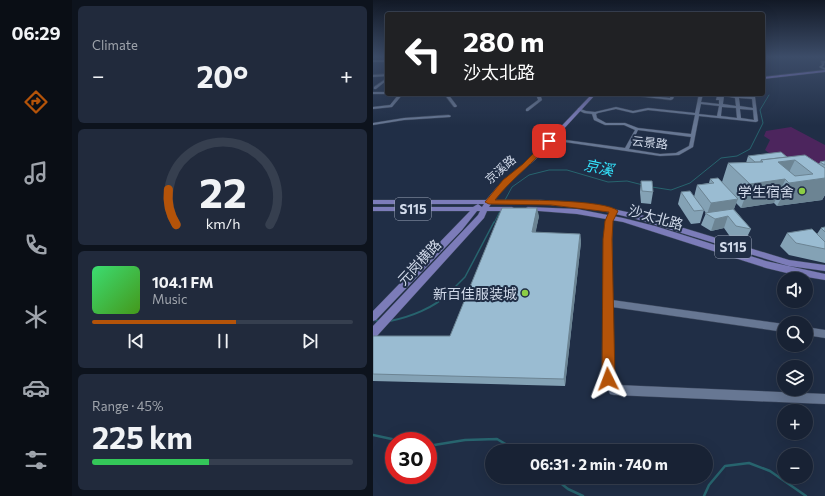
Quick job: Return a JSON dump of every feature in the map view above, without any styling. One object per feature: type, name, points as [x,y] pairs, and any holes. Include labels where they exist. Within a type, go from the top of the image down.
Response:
[{"type":"main road","name":"京溪路","points":[[485,204],[506,182],[526,166],[590,96]]},
{"type":"main road","name":"京溪路","points":[[485,204],[504,179],[528,159],[590,96]]},
{"type":"main road","name":"S115","points":[[373,202],[485,204]]},
{"type":"main road","name":"沙太北路","points":[[476,209],[485,204],[638,216],[753,253],[801,265],[825,268]]},
{"type":"main road","name":"元岗横路","points":[[373,333],[481,216],[485,204]]},
{"type":"main road","name":"S115","points":[[373,209],[476,209]]},
{"type":"main road","points":[[453,209],[462,214],[459,228]]},
{"type":"main road","name":"元岗横路","points":[[374,316],[476,209]]},
{"type":"main road","name":"沙太北路","points":[[612,214],[639,225],[765,265],[825,277]]},
{"type":"main road","points":[[443,244],[451,243],[445,254]]},
{"type":"street","points":[[375,88],[382,80]]},
{"type":"street","points":[[373,93],[385,93]]},
{"type":"street","points":[[373,109],[391,106],[399,96]]},
{"type":"street","points":[[448,96],[455,106]]},
{"type":"street","points":[[527,110],[540,100],[539,96]]},
{"type":"street","points":[[643,96],[671,99],[672,96]]},
{"type":"street","name":"云景路","points":[[551,139],[660,155],[677,154],[691,147],[701,96]]},
{"type":"street","points":[[718,100],[719,96]]},
{"type":"street","points":[[719,117],[722,96]]},
{"type":"street","points":[[579,109],[585,112],[595,113],[616,108],[633,112],[648,109],[756,121],[754,98],[730,96]]},
{"type":"street","points":[[648,109],[653,97]]},
{"type":"street","points":[[737,97],[739,119]]},
{"type":"street","points":[[699,103],[755,109]]},
{"type":"street","points":[[373,109],[389,108],[386,112]]},
{"type":"street","points":[[595,113],[593,117],[600,123],[625,124],[637,129],[693,136]]},
{"type":"street","points":[[373,124],[404,119],[449,116]]},
{"type":"street","points":[[626,150],[637,129]]},
{"type":"street","points":[[612,214],[608,239],[607,372],[608,379],[614,390],[825,399]]},
{"type":"street","points":[[607,303],[777,327]]},
{"type":"street","points":[[813,332],[825,334]]},
{"type":"shaded area","points":[[791,127],[825,145],[825,166],[791,170],[765,150],[770,140],[764,136],[766,131]]},
{"type":"building","points":[[781,152],[787,157],[755,162],[748,156]]},
{"type":"building","points":[[805,155],[825,168],[825,178],[789,183],[785,179],[750,184],[728,163],[763,162],[761,160]],"holes":[[[795,160],[813,174],[795,176],[778,162]]]},
{"type":"building","points":[[718,178],[738,199],[711,203],[697,185],[714,183],[710,179]]},
{"type":"building","points":[[641,181],[652,181],[653,192],[642,191]]},
{"type":"building","points":[[690,191],[704,210],[694,211],[681,192]]},
{"type":"building","name":"新百佳服装城","points":[[502,208],[537,208],[532,232],[580,234],[564,379],[373,374],[373,336],[450,336]]},
{"type":"building","points":[[733,209],[751,229],[736,226],[728,216],[715,219],[705,213]]},
{"type":"building","points":[[812,229],[825,242],[825,249],[796,243],[787,233]]},
{"type":"waterway","name":"京溪","points":[[652,187],[671,190],[690,183],[721,158],[737,156],[750,149],[763,123],[760,110],[769,95]]},
{"type":"waterway","name":"京溪","points":[[505,200],[512,187],[529,175],[549,170],[567,170],[608,182],[627,181],[643,185]]},
{"type":"waterway","name":"京溪","points":[[494,223],[500,211]]},
{"type":"waterway","name":"京溪","points":[[449,293],[465,277],[494,222]]},
{"type":"waterway","name":"京溪","points":[[390,321],[421,311],[436,303],[449,293]]},
{"type":"waterway","name":"京溪","points":[[373,320],[380,321]]},
{"type":"waterway","points":[[373,435],[385,438]]},
{"type":"waterway","points":[[437,445],[465,440],[497,439],[505,444]]},
{"type":"waterway","points":[[704,496],[709,485],[725,466],[749,463],[770,471],[806,496]]},
{"type":"waterway","points":[[562,484],[568,489],[583,496]]},
{"type":"place","name":"学生宿舍","points":[[802,191]]},
{"type":"place","name":"新百佳服装城","points":[[525,293]]},
{"type":"route","points":[[549,141],[526,166],[510,178],[495,193],[489,202],[551,202],[589,206],[614,211],[610,218],[608,227],[608,379]]}]
